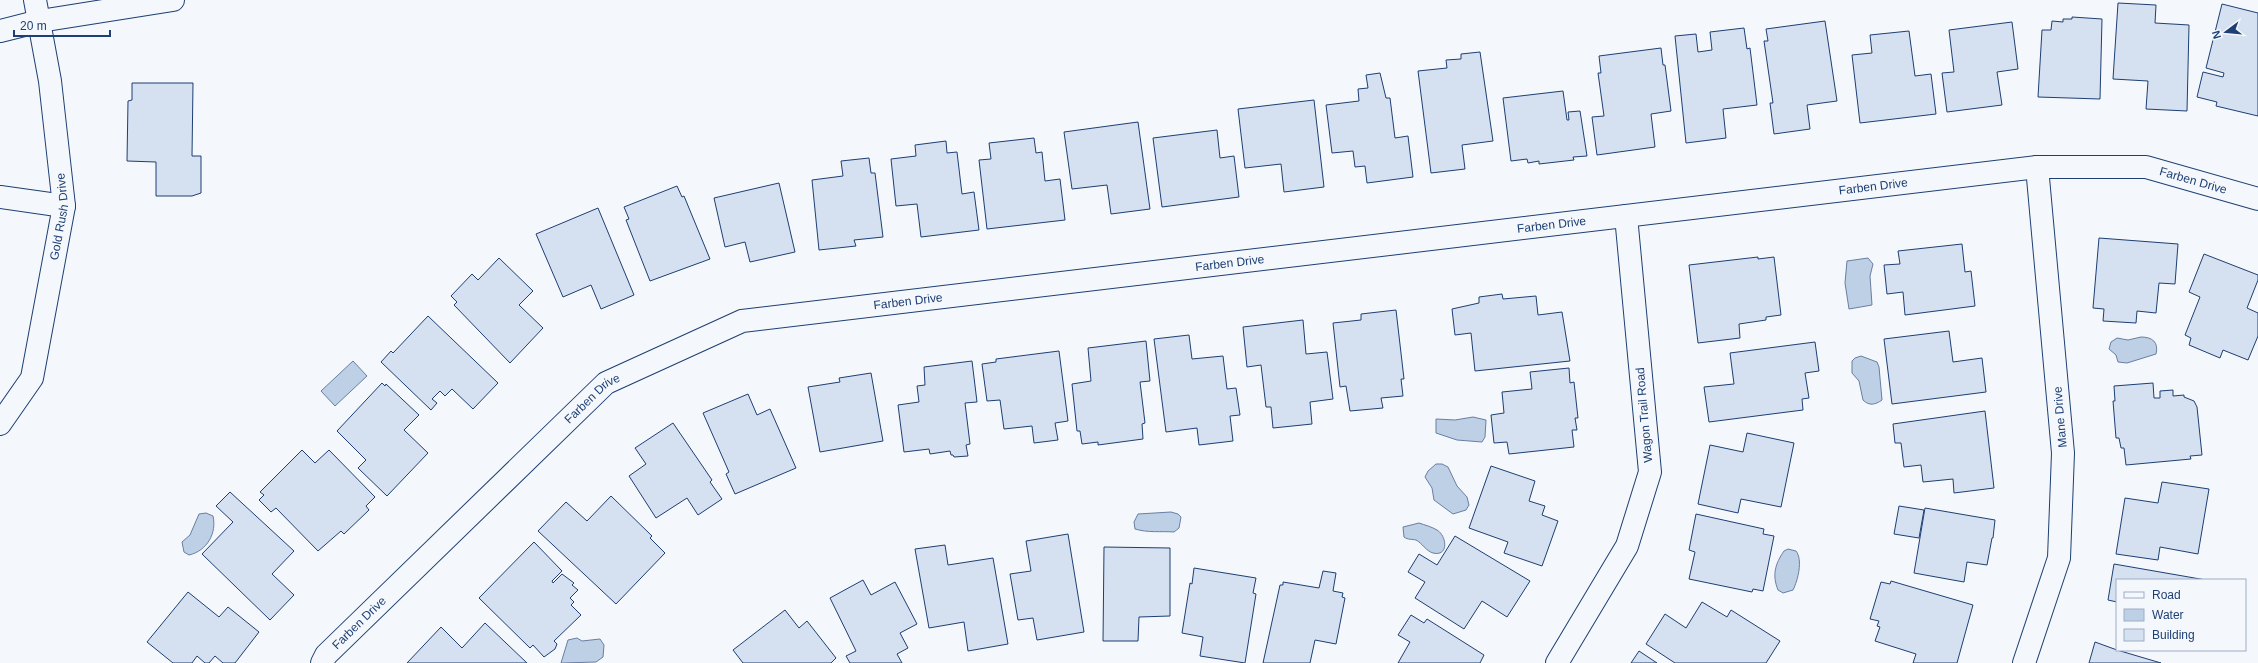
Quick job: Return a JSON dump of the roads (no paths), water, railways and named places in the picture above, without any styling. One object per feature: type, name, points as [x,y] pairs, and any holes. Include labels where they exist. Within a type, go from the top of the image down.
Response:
[{"type":"street","name":"Gold Rush Drive","points":[[0,424],[32,378],[64,206],[50,82],[35,0]]},
{"type":"street","points":[[0,31],[40,21],[173,0]]},
{"type":"street","name":"Farben Drive","points":[[322,663],[326,655],[606,383],[742,321],[2037,167],[2146,167],[2258,199]]},
{"type":"street","name":"Mane Drive","points":[[2024,663],[2060,558],[2063,453],[2037,167]]},
{"type":"street","points":[[0,197],[64,206]]},
{"type":"street","name":"Wagon Trail Road","points":[[1557,663],[1627,546],[1650,472],[1626,216]]},
{"type":"water","points":[[1868,258],[1873,264],[1870,276],[1872,305],[1849,309],[1845,283],[1847,261]]},
{"type":"water","points":[[2141,337],[2154,341],[2157,350],[2156,354],[2127,363],[2118,362],[2116,355],[2109,349],[2111,342],[2117,338],[2128,340]]},
{"type":"water","points":[[1861,356],[1877,362],[1879,367],[1882,400],[1874,404],[1870,404],[1863,400],[1859,381],[1852,373],[1852,361]]},
{"type":"water","points":[[353,361],[367,376],[335,406],[321,391]]},
{"type":"water","points":[[1473,417],[1486,420],[1485,437],[1482,442],[1457,440],[1436,433],[1436,419],[1455,420]]},
{"type":"water","points":[[1436,464],[1442,464],[1448,467],[1457,486],[1467,497],[1469,505],[1466,510],[1453,514],[1434,500],[1432,488],[1425,477],[1428,471]]},
{"type":"water","points":[[1171,512],[1178,514],[1181,517],[1179,528],[1174,532],[1135,529],[1134,522],[1138,514]]},
{"type":"water","points":[[206,513],[213,516],[214,522],[212,535],[201,550],[189,555],[184,552],[182,542],[190,535],[199,514]]},
{"type":"water","points":[[1419,523],[1433,528],[1440,533],[1443,537],[1445,545],[1442,552],[1433,553],[1428,551],[1416,540],[1404,537],[1403,527]]},
{"type":"water","points":[[1788,549],[1796,551],[1799,559],[1799,570],[1797,581],[1793,590],[1783,593],[1778,590],[1776,585],[1775,570],[1784,551]]},
{"type":"water","points":[[577,638],[582,641],[600,639],[604,645],[603,657],[596,662],[561,663],[568,640]]}]
